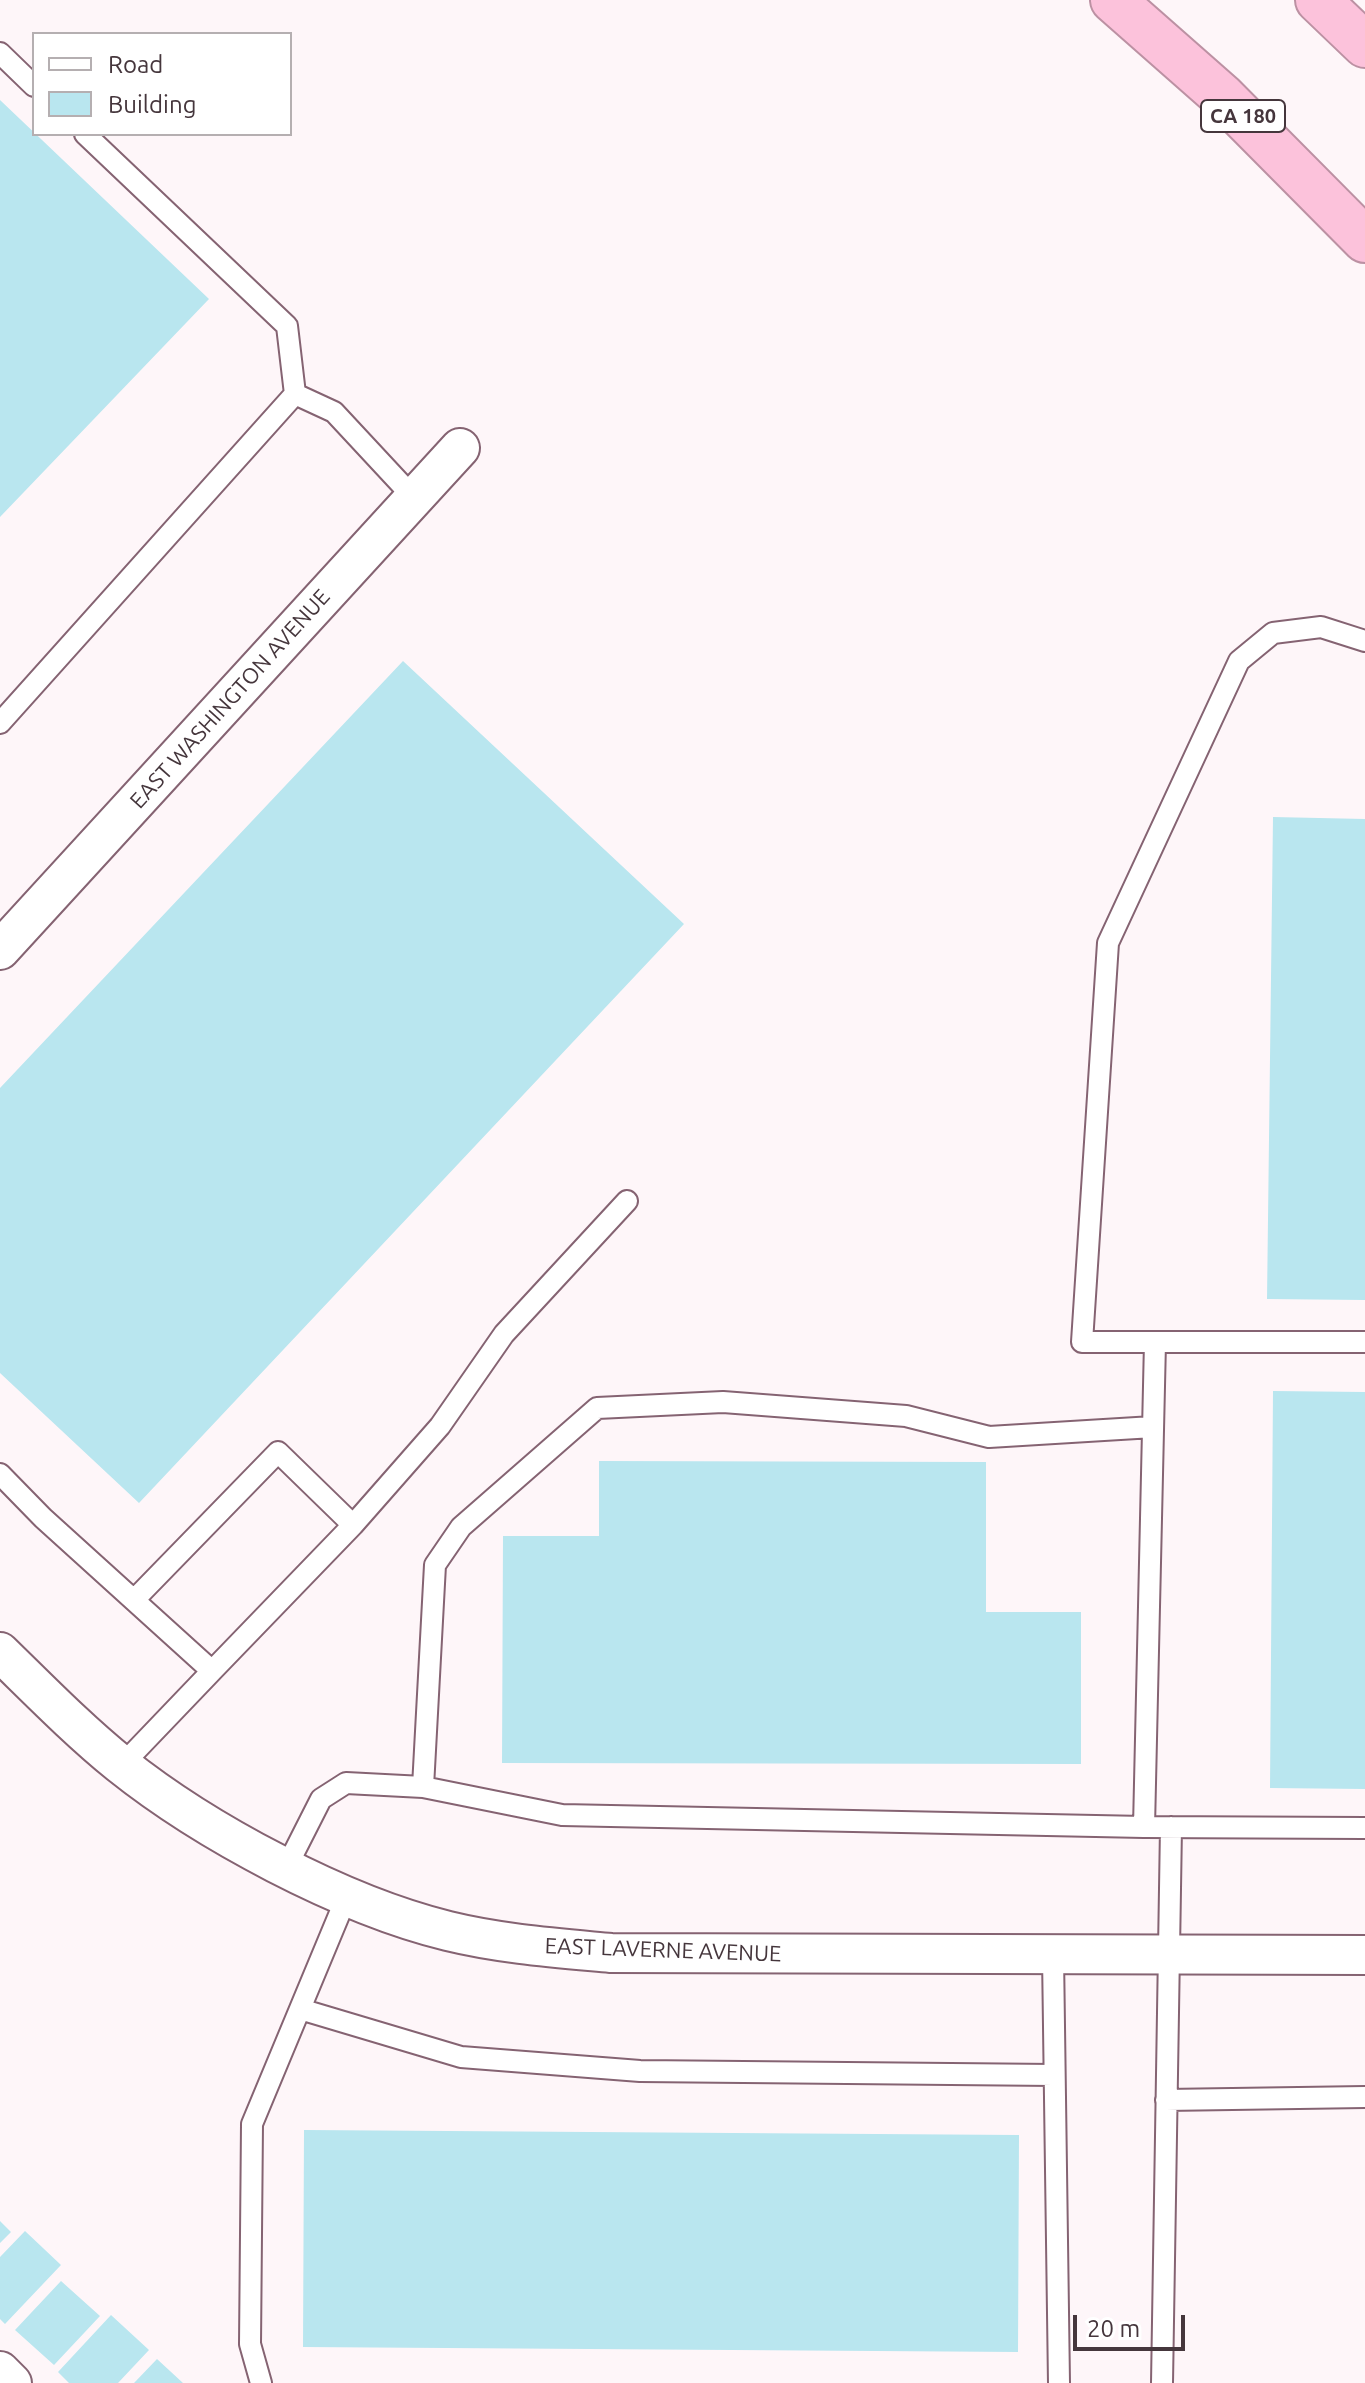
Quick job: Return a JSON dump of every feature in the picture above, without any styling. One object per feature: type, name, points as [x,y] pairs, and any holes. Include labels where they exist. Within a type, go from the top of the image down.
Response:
[{"type":"highway","name":"CA 180","points":[[1113,0],[1222,96],[1365,240]]},
{"type":"highway","points":[[1318,0],[1365,45]]},
{"type":"street","name":"EAST WASHINGTON AVENUE","points":[[0,950],[460,448]]},
{"type":"street","name":"EAST LAVERNE AVENUE","points":[[0,1652],[122,1765],[202,1821],[286,1868],[347,1896],[447,1931],[530,1946],[611,1953],[1365,1955]]},
{"type":"street","points":[[0,2371],[12,2383]]},
{"type":"lane","points":[[0,53],[32,84]]},
{"type":"lane","points":[[0,723],[295,394],[287,326],[87,136]]},
{"type":"lane","points":[[295,394],[334,412],[414,498]]},
{"type":"lane","points":[[1365,641],[1321,627],[1273,633],[1239,661],[1108,943],[1082,1342],[1365,1342]]},
{"type":"lane","points":[[122,1765],[353,1525],[440,1426],[504,1334],[627,1201]]},
{"type":"lane","points":[[1144,1827],[1155,1342]]},
{"type":"lane","points":[[423,1787],[435,1565],[461,1527],[597,1408],[723,1402],[754,1404],[906,1416],[989,1437],[1153,1427]]},
{"type":"lane","points":[[134,1600],[278,1452],[353,1525]]},
{"type":"lane","points":[[0,1474],[212,1671]]},
{"type":"lane","points":[[286,1868],[321,1799],[346,1783],[423,1787],[562,1815],[1144,1827],[1365,1828]]},
{"type":"lane","points":[[1162,2383],[1166,1954],[1171,1827]]},
{"type":"lane","points":[[261,2383],[250,2344],[252,2124],[347,1896]]},
{"type":"lane","points":[[1053,1955],[1059,2383]]},
{"type":"lane","points":[[300,2009],[461,2057],[640,2071],[1054,2075]]},
{"type":"lane","points":[[1166,2100],[1365,2097]]},
{"type":"building","points":[[0,100],[32,130],[32,136],[38,136],[209,299],[0,517]]},
{"type":"building","points":[[403,661],[684,924],[139,1503],[0,1373],[0,1088]]},
{"type":"building","points":[[1273,817],[1365,819],[1365,1300],[1267,1299]]},
{"type":"building","points":[[1273,1391],[1365,1392],[1365,1789],[1270,1788]]},
{"type":"building","points":[[599,1461],[986,1462],[986,1612],[1081,1612],[1081,1764],[502,1763],[503,1536],[599,1536]]},
{"type":"building","points":[[304,2130],[1019,2135],[1018,2352],[303,2347]]},
{"type":"building","points":[[0,2221],[11,2232],[0,2243]]},
{"type":"building","points":[[25,2231],[61,2265],[5,2324],[0,2319],[0,2257]]},
{"type":"building","points":[[61,2281],[100,2316],[54,2365],[15,2330]]},
{"type":"building","points":[[111,2315],[149,2350],[118,2383],[69,2383],[58,2372]]},
{"type":"building","points":[[157,2359],[183,2383],[134,2383]]}]
